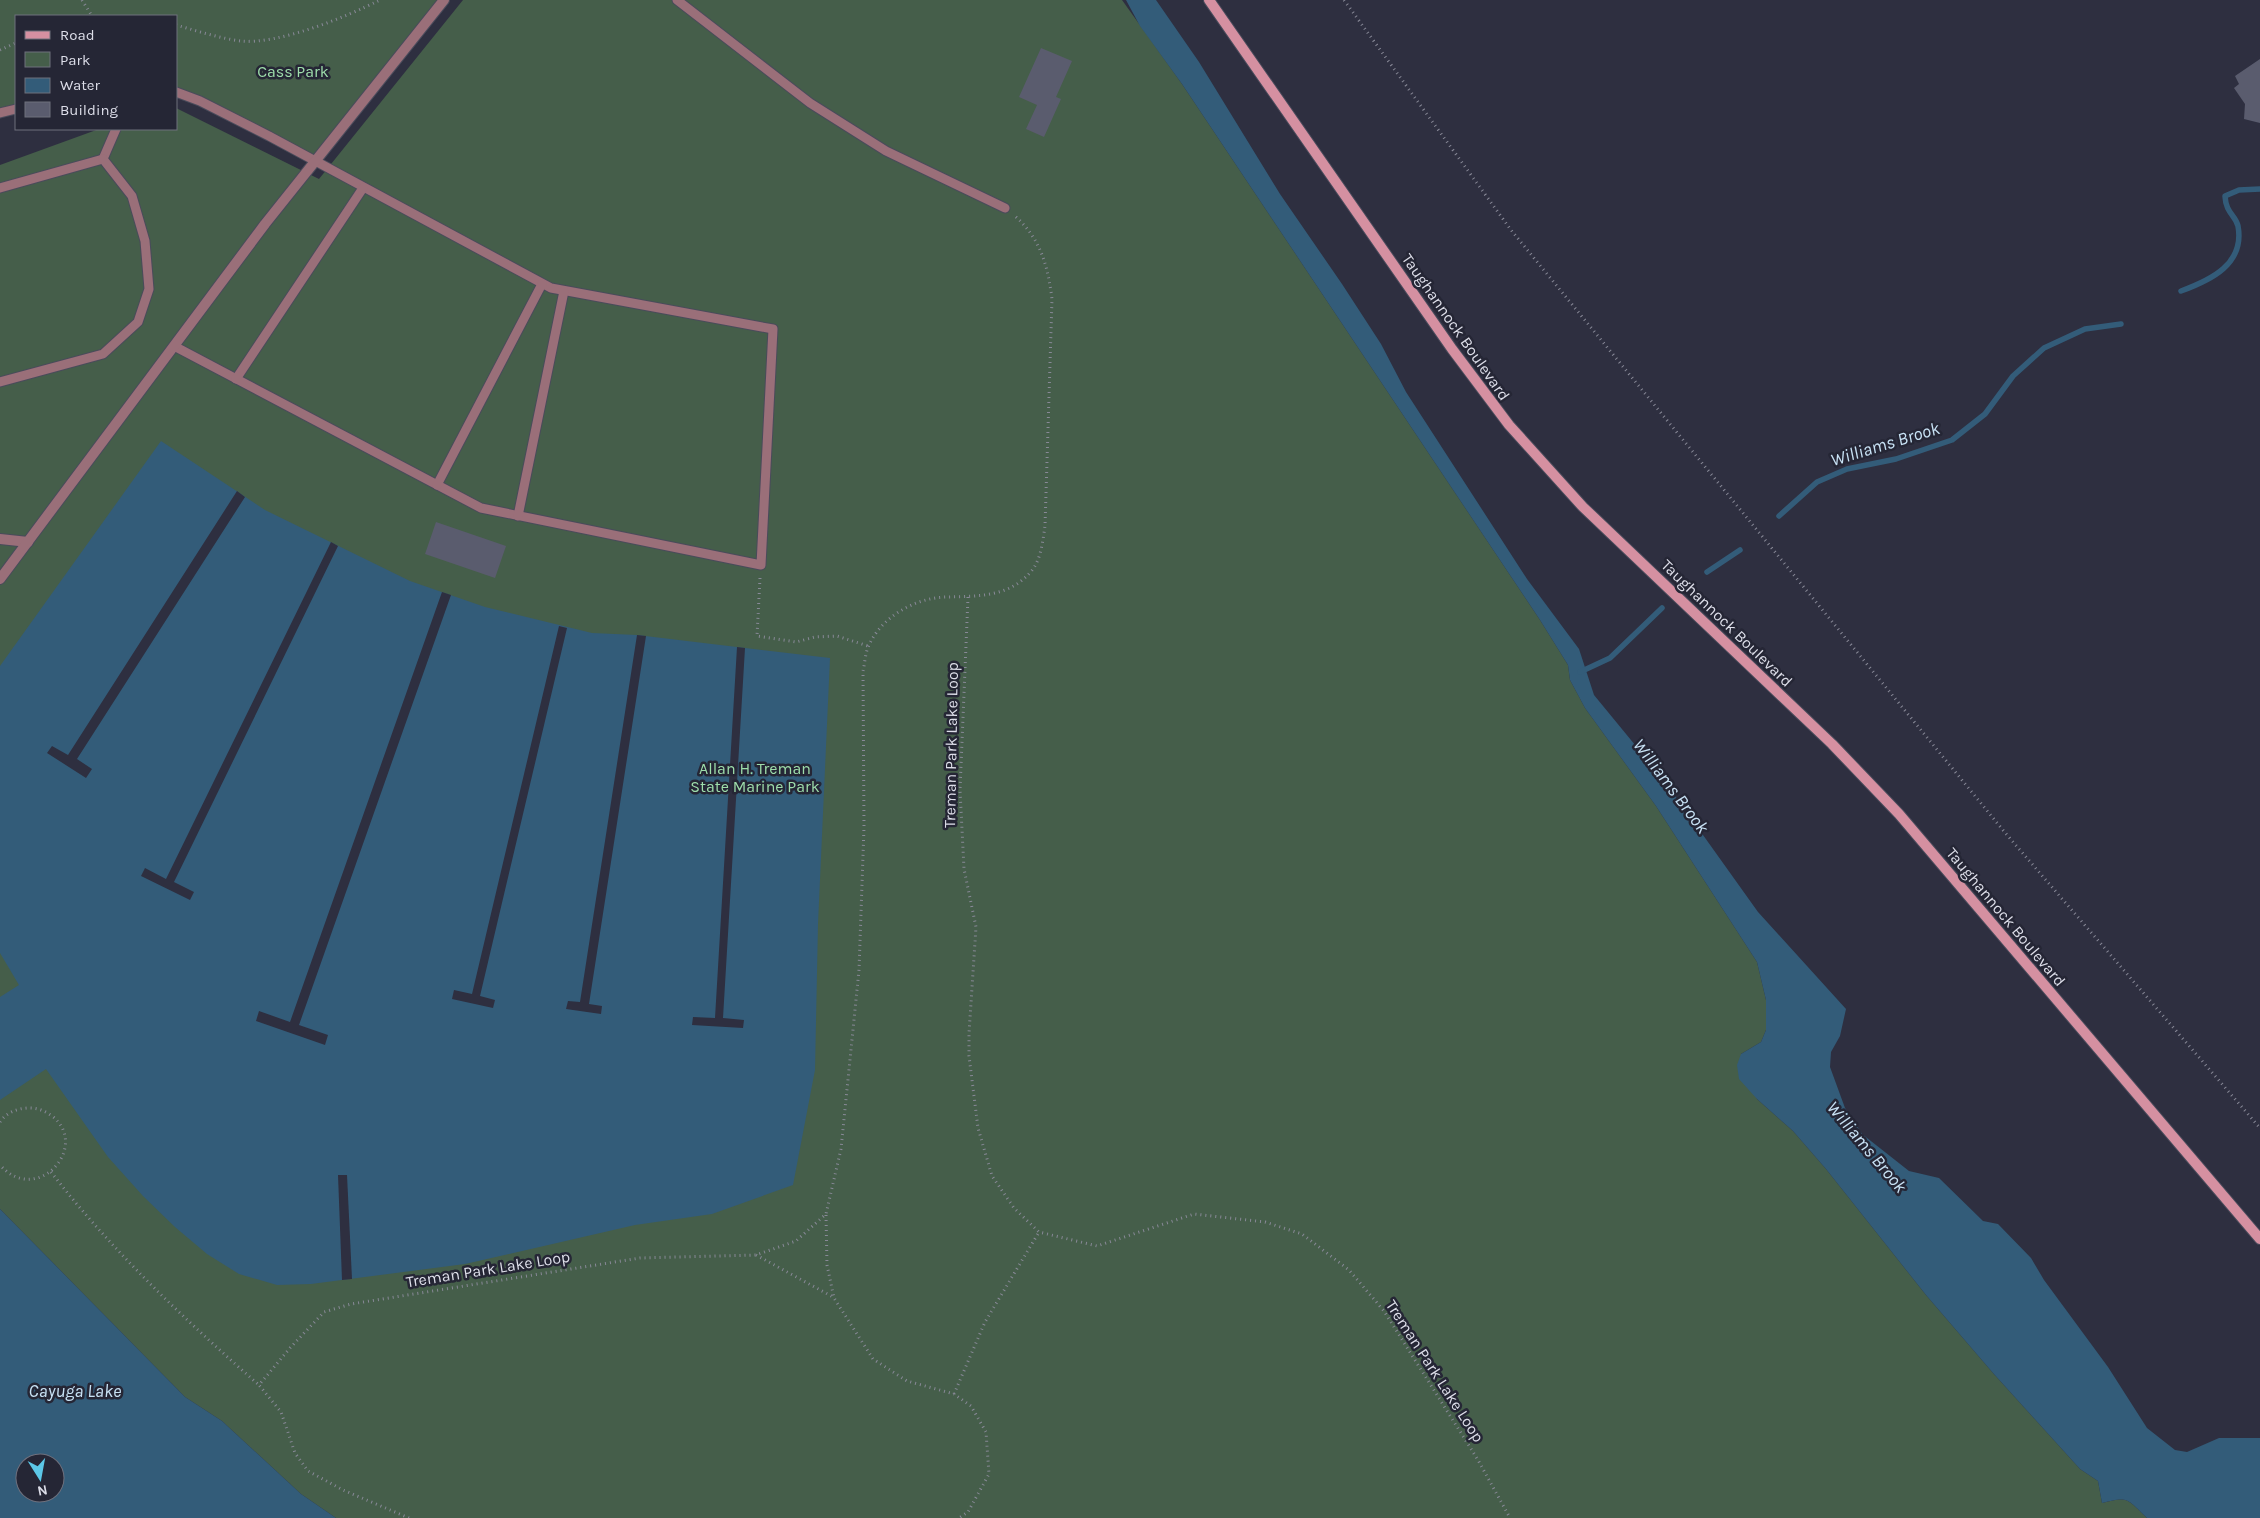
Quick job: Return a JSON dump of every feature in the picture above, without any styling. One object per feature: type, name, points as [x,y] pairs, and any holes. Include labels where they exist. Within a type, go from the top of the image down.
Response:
[{"type":"main road","name":"Taughannock Boulevard","points":[[1209,0],[1452,349],[1509,426],[1582,507],[1832,744],[1898,814],[2260,1239]]},
{"type":"street","points":[[0,580],[314,162],[444,0]]},
{"type":"street","points":[[0,539],[28,542]]},
{"type":"lane","points":[[677,0],[818,108],[886,151],[1005,208]]},
{"type":"lane","points":[[174,346],[481,508],[761,564],[773,329],[550,288],[200,101],[178,93]]},
{"type":"lane","points":[[0,113],[15,109]]},
{"type":"lane","points":[[0,188],[102,159],[116,130]]},
{"type":"lane","points":[[0,382],[103,354],[138,322],[149,289],[145,241],[132,196],[102,159]]},
{"type":"lane","points":[[236,379],[363,188]]},
{"type":"lane","points":[[437,485],[542,284]]},
{"type":"lane","points":[[518,516],[564,291]]},
{"type":"path","points":[[82,0],[91,15]]},
{"type":"path","points":[[178,25],[242,41],[270,38],[304,30],[380,0]]},
{"type":"path","points":[[1344,0],[1511,230],[2007,835],[2260,1128]]},
{"type":"path","points":[[0,50],[15,44]]},
{"type":"path","points":[[968,597],[996,594],[1016,585],[1033,569],[1042,546],[1045,526],[1052,300],[1049,271],[1040,247],[1026,225],[1005,208]]},
{"type":"path","points":[[761,564],[757,636],[796,642],[815,637],[837,636],[868,646]]},
{"type":"path","name":"Treman Park Lake Loop","points":[[960,1518],[968,1512],[989,1474],[986,1432],[970,1406],[954,1394],[906,1381],[873,1359],[834,1298],[827,1265],[826,1214],[840,1149],[859,970],[864,827],[863,671],[868,646],[880,629],[896,613],[917,603],[944,597],[968,597],[960,790],[964,869],[976,927],[969,1056],[978,1128],[992,1176],[1014,1208],[1038,1232],[1097,1246],[1194,1214],[1266,1222],[1302,1234],[1348,1270],[1384,1311],[1478,1460],[1510,1518]]},
{"type":"path","points":[[0,1122],[12,1111],[35,1108],[46,1112],[56,1119],[62,1129],[65,1141],[64,1152],[59,1163],[51,1172],[40,1178],[29,1180],[17,1178],[0,1166]]},
{"type":"path","points":[[51,1172],[82,1212],[161,1295],[259,1385],[282,1412],[295,1453],[308,1471],[343,1490],[409,1518]]},
{"type":"path","name":"Treman Park Lake Loop","points":[[259,1385],[324,1312],[351,1304],[640,1258],[756,1256],[796,1241],[826,1214]]},
{"type":"path","points":[[954,1394],[985,1322],[1038,1232]]},
{"type":"path","name":"Treman Park Lake Loop","points":[[756,1256],[834,1298]]},
{"type":"green space","name":"Cass Park","points":[[0,0],[443,0],[314,161],[178,94],[178,15],[15,15],[15,109],[0,114]]},
{"type":"green space","name":"Allan H. Treman State Marine Park","points":[[463,0],[1122,0],[1182,84],[1540,620],[1568,665],[1570,680],[1585,708],[1656,806],[1757,962],[1766,1000],[1766,1030],[1761,1042],[1741,1054],[1757,1099],[1793,1131],[1826,1169],[1926,1295],[1993,1373],[2080,1469],[2098,1481],[2102,1503],[2118,1500],[2127,1501],[2147,1518],[336,1518],[301,1494],[222,1421],[185,1397],[0,1209],[0,165],[96,130],[178,130],[178,109],[319,179]]},
{"type":"water","points":[[1126,0],[1156,0],[1199,62],[1280,194],[1381,344],[1406,392],[1527,579],[1579,649],[1594,695],[1663,779],[1758,912],[1846,1009],[1840,1036],[1831,1052],[1830,1067],[1845,1108],[1862,1134],[1909,1171],[1939,1178],[1983,1221],[1998,1224],[2031,1258],[2044,1280],[2108,1367],[2147,1428],[2175,1450],[2187,1452],[2219,1438],[2260,1438],[2260,1518],[2147,1518],[2127,1501],[2118,1500],[2102,1503],[2098,1481],[2080,1469],[1993,1373],[1926,1295],[1826,1169],[1793,1131],[1757,1099],[1739,1079],[1737,1065],[1741,1054],[1761,1042],[1766,1030],[1766,1000],[1757,962],[1656,806],[1585,708],[1570,680],[1568,665],[1540,620],[1182,84],[1140,26]]},
{"type":"water","name":"Allan H. Treman State Marine Park","points":[[161,441],[265,510],[410,581],[485,607],[592,633],[637,635],[830,658],[818,924],[815,1070],[793,1185],[712,1214],[635,1225],[465,1264],[311,1284],[277,1285],[239,1274],[207,1254],[175,1227],[143,1196],[108,1157],[46,1069],[0,1100],[0,997],[19,985],[0,953],[0,666]]},
{"type":"water","name":"Cayuga Lake","points":[[0,1209],[185,1397],[222,1421],[301,1494],[336,1518],[0,1518]]},
{"type":"pier","points":[[237,491],[245,497],[77,759],[92,769],[86,778],[47,753],[52,746],[68,755]]},
{"type":"pier","points":[[331,542],[338,546],[174,882],[194,892],[190,900],[141,876],[145,868],[166,879]]},
{"type":"pier","points":[[442,592],[451,595],[299,1025],[328,1035],[325,1045],[256,1021],[259,1011],[290,1022]]},
{"type":"pier","points":[[559,626],[567,628],[480,996],[495,1000],[493,1008],[452,999],[454,990],[472,994]]},
{"type":"pier","points":[[637,635],[646,636],[589,1004],[602,1006],[601,1014],[566,1009],[568,1001],[580,1002]]},
{"type":"pier","points":[[737,647],[745,648],[723,1018],[744,1020],[743,1028],[692,1025],[693,1017],[715,1018]]},
{"type":"pier","points":[[338,1175],[347,1175],[352,1279],[342,1280]]},
{"type":"building","points":[[1041,48],[1072,61],[1056,97],[1061,99],[1044,137],[1026,129],[1037,105],[1019,97]]},
{"type":"building","points":[[2260,59],[2260,123],[2244,119],[2245,104],[2234,88],[2239,84],[2235,76]]},
{"type":"building","points":[[436,522],[506,546],[495,578],[425,554]]},
{"type":"waterway","name":"Williams Brook","points":[[2181,291],[2214,276],[2231,260],[2236,251],[2239,239],[2238,226],[2227,207],[2225,196],[2239,190],[2260,189]]},
{"type":"waterway","name":"Williams Brook","points":[[1779,516],[1817,482],[1847,469],[1896,459],[1952,440],[1985,414],[2013,376],[2044,348],[2085,329],[2121,324]]},
{"type":"waterway","name":"Williams Brook","points":[[1707,572],[1740,550]]},
{"type":"waterway","name":"Williams Brook","points":[[1580,672],[1610,658],[1662,608]]}]
